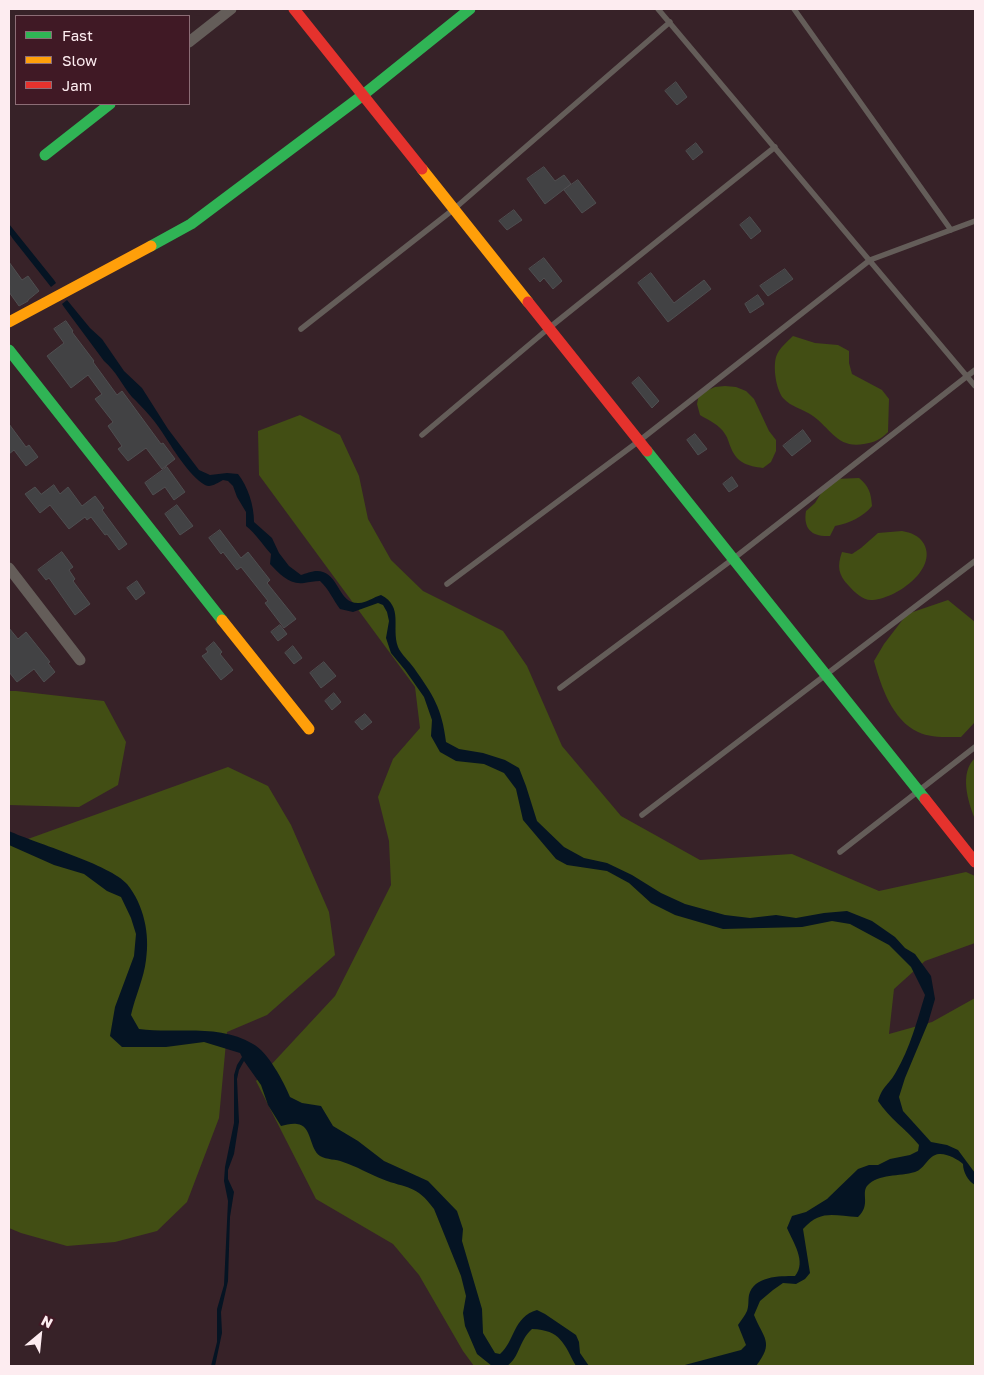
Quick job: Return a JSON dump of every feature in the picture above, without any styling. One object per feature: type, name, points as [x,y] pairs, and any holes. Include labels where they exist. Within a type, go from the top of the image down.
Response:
[{"type":"street","points":[[190,41],[231,9]]},
{"type":"street","points":[[294,9],[975,862]]},
{"type":"street","points":[[9,322],[191,224],[363,95],[470,9]]},
{"type":"street","points":[[45,155],[109,105]]},
{"type":"street","points":[[9,350],[309,729]]},
{"type":"street","points":[[9,568],[80,660]]},
{"type":"lane","points":[[658,9],[975,386]]},
{"type":"lane","points":[[794,9],[951,230]]},
{"type":"lane","points":[[301,329],[454,208],[670,22]]},
{"type":"lane","points":[[422,435],[549,328],[775,147]]},
{"type":"lane","points":[[447,584],[639,441],[870,260],[975,221]]},
{"type":"lane","points":[[560,688],[734,559],[975,370]]},
{"type":"lane","points":[[642,815],[975,561]]},
{"type":"lane","points":[[840,852],[975,747]]},
{"type":"green space","points":[[793,336],[815,343],[838,345],[849,351],[849,363],[852,374],[882,390],[889,399],[888,432],[880,439],[871,442],[855,445],[848,444],[835,437],[813,416],[790,404],[783,398],[777,384],[775,362],[783,345]]},
{"type":"green space","points":[[715,387],[736,387],[746,391],[754,399],[769,431],[776,440],[776,451],[771,462],[763,468],[748,465],[736,457],[723,431],[700,415],[697,404],[699,394]]},
{"type":"green space","points":[[300,415],[340,435],[359,476],[368,519],[391,560],[423,591],[503,631],[527,666],[562,746],[621,816],[700,860],[792,854],[879,891],[966,872],[975,876],[975,943],[925,961],[894,989],[889,1034],[932,1022],[975,998],[975,1366],[474,1366],[463,1351],[419,1275],[393,1244],[316,1199],[256,1081],[335,996],[391,885],[389,841],[378,797],[393,759],[420,728],[415,687],[259,475],[258,431]]},
{"type":"green space","points":[[859,478],[867,487],[872,506],[856,519],[835,526],[830,536],[818,535],[810,531],[806,523],[806,511],[815,503],[826,485],[835,479]]},
{"type":"green space","points":[[902,531],[917,536],[924,544],[927,554],[925,564],[919,573],[902,589],[880,599],[868,600],[856,593],[845,582],[841,574],[839,562],[842,552],[852,554],[878,533]]},
{"type":"green space","points":[[948,600],[975,622],[975,722],[961,737],[928,735],[909,727],[894,711],[880,681],[874,661],[884,644],[907,614]]},
{"type":"green space","points":[[9,691],[104,701],[126,742],[118,785],[79,807],[9,805]]},
{"type":"green space","points":[[975,758],[975,819],[966,788],[966,779],[970,764]]},
{"type":"green space","points":[[228,767],[268,786],[291,825],[329,912],[335,955],[267,1015],[227,1032],[219,1118],[187,1202],[157,1231],[115,1242],[67,1246],[9,1228],[9,843],[14,844]]},
{"type":"water","points":[[9,224],[56,283],[51,287],[9,233]]},
{"type":"water","points":[[67,300],[90,328],[102,339],[124,371],[142,388],[168,429],[199,470],[210,475],[238,474],[250,496],[254,522],[272,538],[279,553],[289,566],[301,575],[317,571],[329,575],[343,595],[352,602],[362,603],[381,595],[388,600],[395,611],[398,647],[436,702],[446,742],[459,749],[483,753],[505,760],[519,768],[537,821],[564,847],[584,858],[607,863],[685,904],[725,915],[750,918],[776,915],[796,918],[847,911],[872,921],[895,937],[905,948],[915,954],[931,976],[935,999],[928,1023],[899,1097],[903,1111],[931,1142],[947,1145],[958,1150],[975,1173],[975,1185],[966,1176],[961,1162],[948,1155],[939,1154],[932,1157],[915,1172],[883,1177],[872,1182],[865,1189],[864,1208],[858,1217],[828,1215],[822,1216],[810,1223],[803,1229],[810,1273],[805,1279],[796,1284],[783,1283],[773,1290],[760,1301],[754,1315],[766,1340],[765,1351],[756,1366],[681,1366],[741,1350],[746,1345],[738,1325],[747,1311],[749,1295],[752,1289],[756,1284],[768,1278],[795,1276],[800,1265],[798,1252],[787,1228],[792,1216],[806,1212],[827,1199],[858,1169],[869,1165],[878,1165],[890,1159],[910,1155],[918,1151],[919,1145],[887,1113],[878,1101],[905,1054],[925,995],[911,967],[889,945],[850,924],[832,921],[802,927],[723,929],[675,915],[651,903],[629,883],[607,871],[567,865],[556,859],[523,820],[516,789],[504,773],[484,764],[456,761],[440,752],[431,736],[432,720],[424,697],[391,653],[386,638],[389,621],[383,605],[378,603],[353,612],[340,609],[320,581],[299,583],[289,581],[277,571],[270,564],[271,554],[246,526],[246,512],[233,486],[228,481],[223,480],[214,485],[207,486],[193,475],[181,461],[155,422],[132,397],[64,307],[62,304]]},
{"type":"water","points":[[9,831],[105,869],[127,884],[133,892],[142,910],[147,940],[145,967],[131,1015],[139,1029],[212,1031],[240,1038],[259,1048],[275,1068],[290,1097],[302,1103],[321,1106],[333,1126],[358,1141],[384,1161],[428,1181],[457,1211],[463,1229],[462,1241],[482,1309],[483,1333],[495,1353],[500,1354],[505,1349],[523,1318],[537,1310],[576,1335],[580,1353],[589,1366],[576,1366],[556,1335],[542,1330],[532,1329],[528,1333],[515,1358],[507,1366],[492,1366],[477,1354],[465,1326],[463,1313],[466,1296],[461,1276],[434,1209],[428,1201],[411,1188],[382,1179],[316,1153],[308,1133],[302,1125],[281,1126],[268,1105],[261,1085],[244,1061],[237,1079],[239,1122],[234,1154],[228,1170],[228,1179],[234,1192],[230,1217],[228,1281],[221,1312],[222,1333],[215,1366],[211,1366],[217,1342],[217,1309],[224,1285],[228,1201],[224,1181],[234,1123],[234,1075],[242,1057],[240,1053],[204,1042],[166,1047],[122,1047],[110,1036],[115,1007],[134,956],[136,934],[121,897],[107,891],[84,874],[54,865],[9,845]]},
{"type":"building","points":[[676,82],[687,97],[677,105],[665,91]]},
{"type":"building","points":[[696,143],[703,152],[693,160],[686,151]]},
{"type":"building","points":[[544,167],[555,181],[564,175],[571,184],[545,204],[527,179]]},
{"type":"building","points":[[578,180],[596,203],[582,213],[564,190]]},
{"type":"building","points":[[514,210],[522,220],[507,230],[499,221]]},
{"type":"building","points":[[750,217],[761,231],[751,239],[740,225]]},
{"type":"building","points":[[544,258],[562,281],[553,289],[544,278],[540,282],[529,269]]},
{"type":"building","points":[[9,262],[22,280],[28,276],[39,291],[19,306],[9,292]]},
{"type":"building","points":[[785,269],[793,279],[768,296],[760,286]]},
{"type":"building","points":[[651,273],[674,303],[704,280],[711,289],[668,322],[638,283]]},
{"type":"building","points":[[758,295],[764,304],[750,313],[745,304]]},
{"type":"building","points":[[66,321],[117,395],[122,391],[161,444],[163,443],[175,459],[162,469],[146,448],[128,461],[118,449],[122,446],[108,426],[113,422],[95,399],[102,394],[88,375],[71,388],[47,356],[64,343],[54,329]]},
{"type":"building","points":[[639,377],[659,401],[652,408],[632,383]]},
{"type":"building","points":[[9,424],[26,447],[29,445],[38,457],[26,466],[14,450],[9,454]]},
{"type":"building","points":[[803,430],[811,441],[792,456],[783,446]]},
{"type":"building","points":[[695,434],[707,449],[698,455],[687,440]]},
{"type":"building","points":[[167,467],[185,492],[174,500],[165,487],[153,495],[145,483]]},
{"type":"building","points":[[732,477],[738,486],[729,492],[723,484]]},
{"type":"building","points":[[54,485],[60,494],[68,487],[82,506],[95,496],[104,508],[102,510],[127,544],[119,550],[91,517],[87,520],[85,517],[69,529],[50,505],[40,513],[25,494],[35,487],[41,494]]},
{"type":"building","points":[[177,505],[193,526],[180,535],[165,514]]},
{"type":"building","points":[[220,530],[241,558],[248,552],[270,580],[267,583],[296,619],[284,628],[265,603],[268,601],[241,567],[237,570],[223,552],[221,554],[209,538]]},
{"type":"building","points":[[62,552],[73,567],[69,570],[75,579],[73,581],[90,604],[75,615],[49,578],[46,580],[38,570]]},
{"type":"building","points":[[137,581],[145,593],[136,600],[127,588]]},
{"type":"building","points":[[280,625],[287,634],[278,641],[271,632]]},
{"type":"building","points":[[9,628],[18,639],[26,632],[50,662],[48,663],[55,672],[44,682],[34,669],[17,682],[9,672]]},
{"type":"building","points":[[214,642],[222,652],[220,654],[233,670],[221,680],[202,656],[208,652],[206,649]]},
{"type":"building","points":[[293,646],[302,658],[294,664],[285,653]]},
{"type":"building","points":[[324,662],[336,676],[321,688],[310,673]]},
{"type":"building","points":[[334,693],[341,702],[332,710],[325,701]]},
{"type":"building","points":[[365,714],[372,722],[362,730],[355,722]]},
{"type":"traffic: fast","points":[[151,246],[191,224],[363,95],[470,9]]},
{"type":"traffic: fast","points":[[45,155],[109,105]]},
{"type":"traffic: fast","points":[[9,350],[222,620]]},
{"type":"traffic: fast","points":[[647,451],[925,799]]},
{"type":"traffic: slow","points":[[422,169],[528,302]]},
{"type":"traffic: slow","points":[[9,322],[151,246]]},
{"type":"traffic: slow","points":[[222,620],[309,729]]},
{"type":"traffic: jam","points":[[294,9],[422,169]]},
{"type":"traffic: jam","points":[[528,302],[647,451]]},
{"type":"traffic: jam","points":[[925,799],[975,862]]}]
